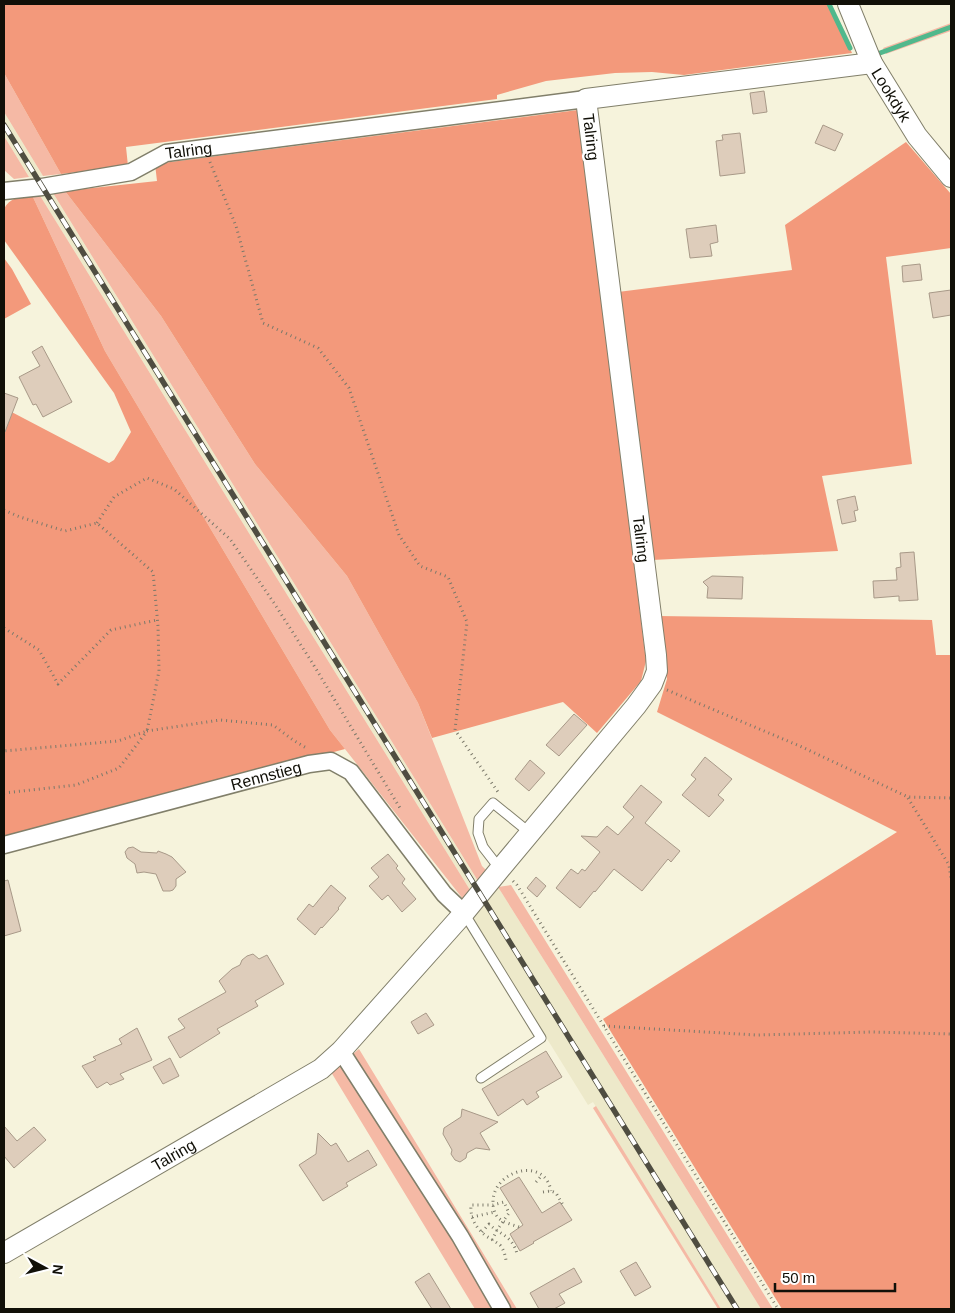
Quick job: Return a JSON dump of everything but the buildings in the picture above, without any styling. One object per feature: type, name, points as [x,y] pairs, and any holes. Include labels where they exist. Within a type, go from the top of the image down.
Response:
[{"type":"street","name":"Lookdyk","points":[[848,4],[872,63],[917,136],[951,177]]},
{"type":"street","name":"Talring","points":[[4,191],[42,187],[131,172],[166,153],[872,63]]},
{"type":"street","name":"Talring","points":[[4,1253],[321,1069],[341,1051],[464,913],[636,706],[652,684],[657,671],[656,655],[586,99]]},
{"type":"street","name":"Rennstieg","points":[[4,846],[309,764],[331,761]]},
{"type":"street","points":[[331,761],[351,772],[444,894],[464,913]]},
{"type":"street","points":[[341,1051],[460,1236],[502,1309]]},
{"type":"lane","points":[[500,868],[483,847],[478,833],[479,819],[493,803],[530,834]]},
{"type":"lane","points":[[464,913],[541,1038],[481,1078]]},
{"type":"path","points":[[204,148],[236,226],[263,323],[318,348],[349,388],[399,535],[420,566],[448,576],[468,622],[454,730],[498,793],[493,803]]},
{"type":"path","points":[[4,510],[65,531],[97,523],[114,497],[147,478],[174,490],[230,539],[274,603],[402,811]]},
{"type":"path","points":[[4,793],[76,785],[119,768],[147,731],[159,671],[153,572],[97,523]]},
{"type":"path","points":[[4,628],[39,650],[58,684],[111,630],[157,620]]},
{"type":"path","points":[[652,684],[802,747],[908,798],[951,798]]},
{"type":"path","points":[[4,751],[118,741],[147,731],[220,720],[273,725],[293,740],[331,761]]},
{"type":"path","points":[[908,798],[949,865],[951,879]]},
{"type":"path","points":[[500,868],[517,885],[778,1309]]},
{"type":"path","points":[[604,1026],[756,1035],[873,1032],[951,1034]]},
{"type":"path","points":[[519,1227],[503,1221],[494,1212],[495,1191],[498,1185],[507,1176],[526,1170],[536,1172],[547,1180],[551,1191]]},
{"type":"path","points":[[536,1182],[542,1176]]},
{"type":"path","points":[[543,1192],[551,1191],[556,1193],[563,1205]]},
{"type":"path","points":[[492,1240],[509,1213],[504,1202],[493,1205],[471,1205],[475,1225],[482,1232],[492,1240],[500,1245],[506,1260]]},
{"type":"path","points":[[472,1217],[494,1212]]},
{"type":"path","points":[[482,1232],[489,1224],[510,1240],[517,1254]]},
{"type":"shaded area","points":[[4,4],[830,4],[852,53],[684,75],[652,72],[615,73],[546,81],[497,95],[497,99],[126,147],[128,166],[61,174],[4,73]]},
{"type":"shaded area","points":[[951,23],[951,31],[886,54],[883,48]]},
{"type":"shaded area","points":[[4,73],[61,174],[43,176],[4,112]]},
{"type":"shaded area","points":[[578,110],[646,661],[641,681],[597,733],[563,702],[432,738],[418,703],[347,576],[255,464],[161,316],[65,191],[157,181],[155,164]]},
{"type":"shaded area","points":[[4,112],[43,176],[29,177],[4,136]]},
{"type":"shaded area","points":[[4,136],[29,177],[14,179],[4,170]]},
{"type":"shaded area","points":[[906,142],[951,194],[951,248],[886,257],[912,464],[822,476],[838,551],[652,560],[618,292],[792,270],[785,225]]},
{"type":"shaded area","points":[[65,191],[161,316],[255,464],[347,576],[418,703],[482,866],[487,871],[478,881],[53,193]]},
{"type":"shaded area","points":[[53,193],[478,881],[470,890],[39,194]]},
{"type":"shaded area","points":[[39,194],[470,890],[463,899],[330,730],[105,351],[32,195]]},
{"type":"shaded area","points":[[32,195],[105,351],[330,730],[345,749],[4,840],[4,408],[109,463],[114,460],[131,432],[114,393],[4,240],[4,209],[6,205],[16,198]]},
{"type":"shaded area","points":[[4,258],[31,304],[4,319]]},
{"type":"shaded area","points":[[658,616],[932,620],[936,655],[951,655],[951,1309],[782,1309],[603,1019],[897,832],[657,712],[667,679]]},
{"type":"shaded area","points":[[511,885],[773,1309],[761,1309],[498,887]]},
{"type":"shaded area","points":[[498,887],[761,1309],[721,1309],[593,1102],[588,1105],[471,916]]},
{"type":"shaded area","points":[[359,1049],[517,1309],[475,1309],[331,1072]]},
{"type":"shaded area","points":[[596,1106],[721,1309],[718,1309],[593,1108]]},
{"type":"waterway","points":[[829,4],[850,48]]},
{"type":"waterway","points":[[880,53],[951,27]]},
{"type":"railway","points":[[4,125],[737,1309]]}]
